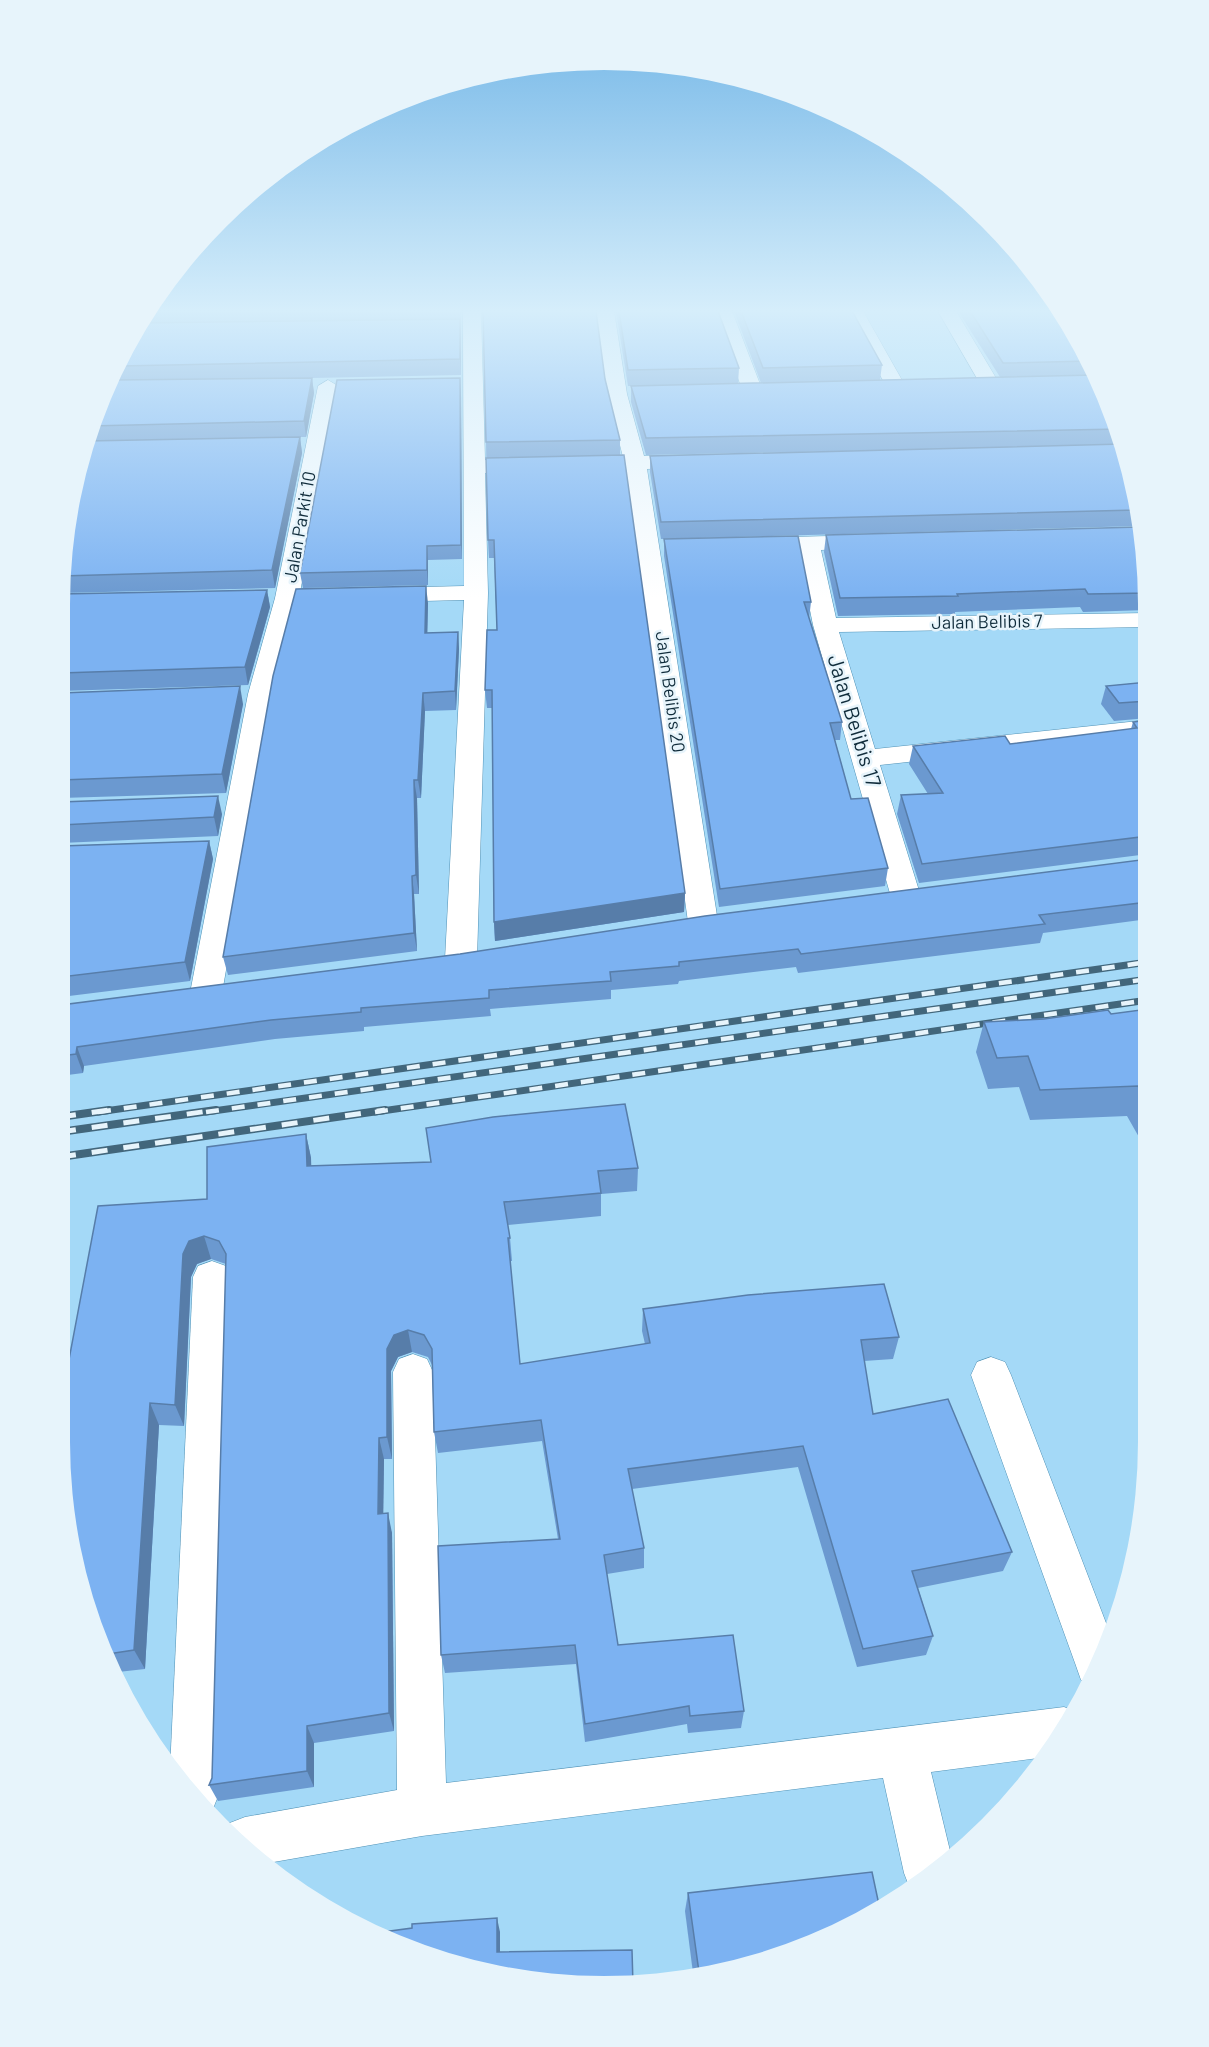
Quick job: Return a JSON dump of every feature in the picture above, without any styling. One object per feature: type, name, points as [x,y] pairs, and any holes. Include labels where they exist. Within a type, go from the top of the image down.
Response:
[{"type":"street","name":"Jalan Parkit 10","points":[[206,993],[221,848],[228,804],[250,695],[287,598],[323,407]]},
{"type":"street","points":[[461,959],[476,592],[476,467],[466,407]]},
{"type":"street","name":"Jalan Belibis 20","points":[[620,407],[661,547],[692,924],[737,918]]},
{"type":"street","points":[[292,446],[315,445]]},
{"type":"street","points":[[476,467],[718,460]]},
{"type":"street","points":[[729,546],[891,541]]},
{"type":"street","name":"Jalan Belibis 17","points":[[808,543],[825,625],[865,758],[918,895],[873,901]]},
{"type":"street","points":[[358,596],[476,592]]},
{"type":"street","name":"Jalan Belibis 7","points":[[825,625],[1138,620]]},
{"type":"street","points":[[865,758],[1138,729]]},
{"type":"street","points":[[172,997],[241,988]]},
{"type":"street","points":[[194,1784],[212,1277]]},
{"type":"street","points":[[412,1372],[422,1811]]},
{"type":"street","points":[[991,1375],[1095,1654]]},
{"type":"street","points":[[249,1841],[422,1811],[1053,1732]]},
{"type":"street","points":[[902,1751],[929,1867]]},
{"type":"building","points":[[109,407],[307,407],[304,421],[102,426]]},
{"type":"building","points":[[332,407],[460,407],[461,545],[427,546],[427,570],[300,573]]},
{"type":"building","points":[[485,407],[612,407],[620,440],[486,442]]},
{"type":"building","points":[[637,407],[1100,407],[1109,429],[646,438]]},
{"type":"building","points":[[300,437],[272,570],[72,576],[81,500],[97,441]]},
{"type":"building","points":[[1113,444],[1130,510],[661,522],[650,456]]},
{"type":"building","points":[[624,455],[685,893],[494,922],[492,690],[485,690],[487,630],[497,630],[494,540],[488,540],[486,458]]},
{"type":"building","points":[[1133,527],[1138,593],[1088,594],[1085,589],[957,594],[958,596],[840,598],[826,535]]},
{"type":"building","points":[[798,536],[811,602],[804,602],[842,722],[830,723],[851,799],[868,798],[888,868],[720,889],[664,539]]},
{"type":"building","points":[[426,586],[425,633],[458,632],[455,691],[423,693],[418,780],[414,780],[416,875],[412,876],[414,933],[223,957],[273,676],[296,589]]},
{"type":"building","points":[[267,590],[245,667],[70,673],[71,594]]},
{"type":"building","points":[[1138,683],[1138,702],[1119,703],[1106,686]]},
{"type":"building","points":[[240,686],[222,774],[70,780],[70,693]]},
{"type":"building","points":[[1138,721],[1138,837],[922,864],[901,795],[943,793],[913,746],[1005,736],[1010,744],[1137,728],[1133,722]]},
{"type":"building","points":[[218,796],[214,817],[70,825],[70,802]]},
{"type":"building","points":[[209,841],[185,962],[70,976],[70,846]]},
{"type":"building","points":[[1138,860],[1138,903],[1039,915],[1045,924],[801,954],[798,949],[679,962],[679,966],[610,972],[611,981],[489,990],[489,998],[361,1008],[361,1012],[271,1020],[77,1047],[76,1054],[70,1055],[70,1004],[460,954],[705,916]]},
{"type":"building","points":[[1108,1010],[1111,1014],[1138,1010],[1138,1086],[1040,1090],[1028,1056],[997,1058],[984,1022],[1044,1019]]},
{"type":"building","points":[[625,1104],[638,1168],[598,1171],[601,1193],[504,1202],[510,1238],[508,1238],[520,1364],[650,1343],[643,1309],[748,1295],[884,1284],[899,1337],[861,1340],[873,1414],[948,1399],[1012,1552],[912,1571],[933,1636],[863,1649],[803,1446],[628,1469],[644,1548],[604,1555],[618,1645],[733,1635],[744,1711],[690,1716],[689,1706],[585,1724],[575,1645],[441,1655],[438,1546],[560,1539],[541,1420],[434,1432],[432,1349],[424,1335],[408,1330],[394,1335],[387,1349],[387,1437],[379,1438],[378,1514],[388,1513],[389,1713],[307,1726],[307,1771],[209,1785],[212,1778],[226,1254],[219,1241],[204,1236],[189,1241],[183,1254],[175,1405],[150,1403],[134,1650],[114,1653],[99,1614],[81,1547],[75,1512],[70,1442],[70,1354],[98,1206],[207,1199],[207,1147],[306,1134],[307,1166],[431,1162],[426,1128],[493,1117]]},
{"type":"building","points":[[872,1872],[878,1901],[809,1936],[743,1958],[698,1968],[688,1893]]},
{"type":"building","points":[[497,1918],[497,1952],[632,1950],[633,1975],[570,1975],[500,1966],[433,1948],[390,1931],[412,1928],[412,1924]]},
{"type":"railway","points":[[98,1112],[1138,963]]},
{"type":"railway","points":[[206,1112],[1138,980]]},
{"type":"railway","points":[[375,1112],[1138,1001]]},
{"type":"railway","points":[[70,1116],[109,1110]]},
{"type":"railway","points":[[70,1131],[216,1110]]},
{"type":"railway","points":[[70,1156],[385,1110]]}]
